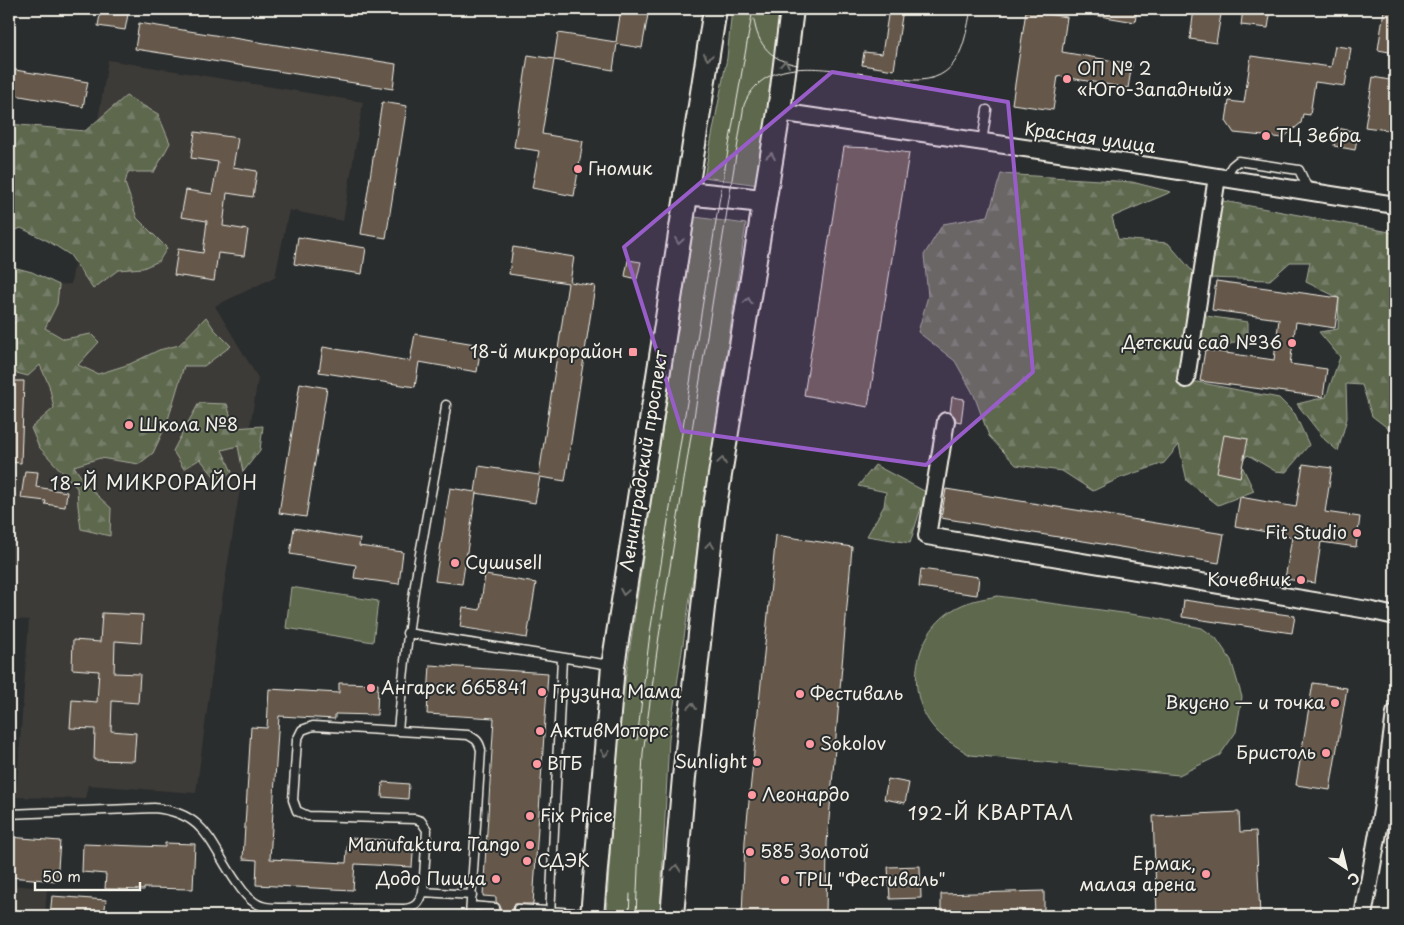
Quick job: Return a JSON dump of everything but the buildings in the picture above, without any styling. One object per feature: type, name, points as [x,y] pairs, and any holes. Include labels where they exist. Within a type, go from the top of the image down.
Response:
[{"type":"main road","name":"Ленинградский проспект","points":[[592,915],[613,666],[715,9]]},
{"type":"main road","points":[[672,916],[684,777],[713,518],[778,112],[792,9]]},
{"type":"main road","points":[[686,193],[763,201]]},
{"type":"street","name":"Красная улица","points":[[778,112],[1395,205]]},
{"type":"street","points":[[1186,379],[1221,178]]},
{"type":"street","points":[[946,420],[927,536],[1395,616]]},
{"type":"street","points":[[1363,916],[1389,806],[1395,713]]},
{"type":"lane","points":[[982,142],[987,110]]},
{"type":"lane","points":[[398,731],[407,632],[442,442],[446,405]]},
{"type":"lane","points":[[407,632],[613,666]]},
{"type":"lane","points":[[550,914],[562,658]]},
{"type":"lane","points":[[9,814],[154,808],[171,809],[186,815],[200,826],[241,890],[262,907],[411,908],[421,900],[423,892],[427,830],[421,821],[415,819],[308,816],[297,810],[293,800],[297,740],[299,734],[306,728],[313,726],[468,736],[476,739],[481,750],[470,916]]},
{"type":"lane","points":[[423,892],[472,895]]},
{"type":"lane","points":[[471,906],[495,908]]},
{"type":"lane","points":[[311,916],[312,908]]},
{"type":"lane","points":[[518,910],[550,914],[592,915]]},
{"type":"highlighted area","points":[[832,72],[1008,102],[1033,372],[926,465],[682,431],[624,247]]},
{"type":"shaded area","points":[[108,60],[363,102],[343,221],[289,210],[275,277],[215,306],[258,378],[220,612],[196,793],[88,785],[85,799],[16,797],[29,620],[9,619],[9,288],[71,284]]},
{"type":"shaded area","points":[[9,885],[47,888],[45,916],[9,916]]},
{"type":"green space","points":[[732,9],[780,9],[758,185],[704,177],[727,58]]},
{"type":"green space","points":[[126,96],[158,114],[170,143],[154,172],[128,172],[125,183],[137,218],[167,248],[159,261],[143,268],[118,270],[93,289],[70,255],[48,241],[21,228],[9,233],[9,124],[85,131]]},
{"type":"green space","points":[[1001,174],[1132,182],[1171,192],[1112,217],[1118,239],[1168,243],[1204,285],[1206,316],[1248,322],[1248,335],[1221,349],[1194,347],[1192,381],[1279,398],[1295,414],[1309,445],[1286,472],[1275,471],[1248,455],[1240,462],[1254,491],[1218,505],[1187,481],[1179,445],[1164,463],[1120,478],[1093,491],[1062,471],[1016,465],[989,436],[974,395],[955,361],[918,332],[928,296],[924,255],[943,224],[988,216]]},
{"type":"green space","points":[[1218,200],[1395,233],[1395,429],[1389,429],[1372,416],[1362,385],[1346,384],[1347,418],[1338,451],[1325,440],[1297,404],[1326,397],[1340,357],[1319,332],[1338,329],[1339,298],[1306,282],[1310,262],[1290,262],[1270,280],[1207,278]]},
{"type":"green space","points":[[695,217],[746,224],[669,738],[660,916],[606,916],[618,730]]},
{"type":"green space","points":[[9,266],[32,272],[59,285],[57,304],[45,328],[64,339],[91,334],[99,342],[78,365],[98,374],[130,364],[159,350],[179,345],[206,317],[214,329],[231,346],[204,366],[184,366],[167,423],[153,453],[139,464],[100,458],[74,466],[87,486],[111,508],[110,536],[81,529],[77,488],[39,447],[31,428],[54,408],[49,385],[40,365],[28,376],[9,371],[9,325],[17,321],[12,299],[9,298]]},
{"type":"green space","points":[[199,403],[227,404],[234,428],[263,426],[260,450],[243,472],[238,446],[222,450],[232,472],[217,480],[200,459],[184,469],[173,451]]},
{"type":"green space","points":[[875,465],[926,492],[910,543],[867,536],[884,506],[886,492],[858,486]]},
{"type":"green space","points":[[291,587],[378,601],[373,642],[286,628]]},
{"type":"green space","points":[[998,596],[1152,617],[1202,628],[1216,638],[1231,660],[1242,697],[1236,732],[1220,755],[1179,775],[970,755],[939,733],[923,710],[918,695],[916,679],[918,663],[922,648],[929,634],[939,621],[951,611],[968,603]]},
{"type":"tram line","points":[[637,740],[650,633],[719,202],[753,9]]},
{"type":"tram line","points":[[636,916],[643,753],[659,636],[744,105],[752,90],[763,80],[775,73],[790,70],[805,68],[836,70],[912,80],[928,79],[940,75],[957,59],[962,48],[971,9]]},
{"type":"tram line","points":[[754,19],[758,37],[767,50],[781,60],[798,65]]},
{"type":"tram line","points":[[629,916],[630,894]]},
{"type":"place","name":"ОП № 2 «Юго-Западный»","points":[[1067,79]]},
{"type":"place","name":"ТЦ Зебра","points":[[1266,136]]},
{"type":"place","name":"Гномик","points":[[578,169]]},
{"type":"place","name":"Детский сад №36","points":[[1292,343]]},
{"type":"place","name":"18-й микрорайон","points":[[633,352]]},
{"type":"place","name":"Школа №8","points":[[129,425]]},
{"type":"place","name":"Fit Studio","points":[[1357,533]]},
{"type":"place","name":"Сушиsell","points":[[455,563]]},
{"type":"place","name":"Кочевник","points":[[1301,580]]},
{"type":"place","name":"Ангарск 665841","points":[[371,688]]},
{"type":"place","name":"Грузина Мама","points":[[542,692]]},
{"type":"place","name":"Фестиваль","points":[[800,694]]},
{"type":"place","name":"Вкусно — и точка","points":[[1335,703]]},
{"type":"place","name":"АктивМоторс","points":[[540,731]]},
{"type":"place","name":"Sokolov","points":[[810,744]]},
{"type":"place","name":"Бристоль","points":[[1326,753]]},
{"type":"place","name":"Sunlight","points":[[757,762]]},
{"type":"place","name":"ВТБ","points":[[537,764]]},
{"type":"place","name":"Леонардо","points":[[752,795]]},
{"type":"place","name":"Fix Price","points":[[530,816]]},
{"type":"place","name":"Manufaktura Tango","points":[[530,845]]},
{"type":"place","name":"585 Золотой","points":[[750,852]]},
{"type":"place","name":"СДЭК","points":[[527,861]]},
{"type":"place","name":"Ермак, малая арена","points":[[1206,874]]},
{"type":"place","name":"Додо Пицца","points":[[496,879]]},
{"type":"place","name":"ТРЦ \"Фестиваль\"","points":[[785,880]]},
{"type":"district","name":"18-Й МИКРОРАЙОН","points":[[154,483]]},
{"type":"district","name":"192-Й КВАРТАЛ","points":[[991,813]]}]
